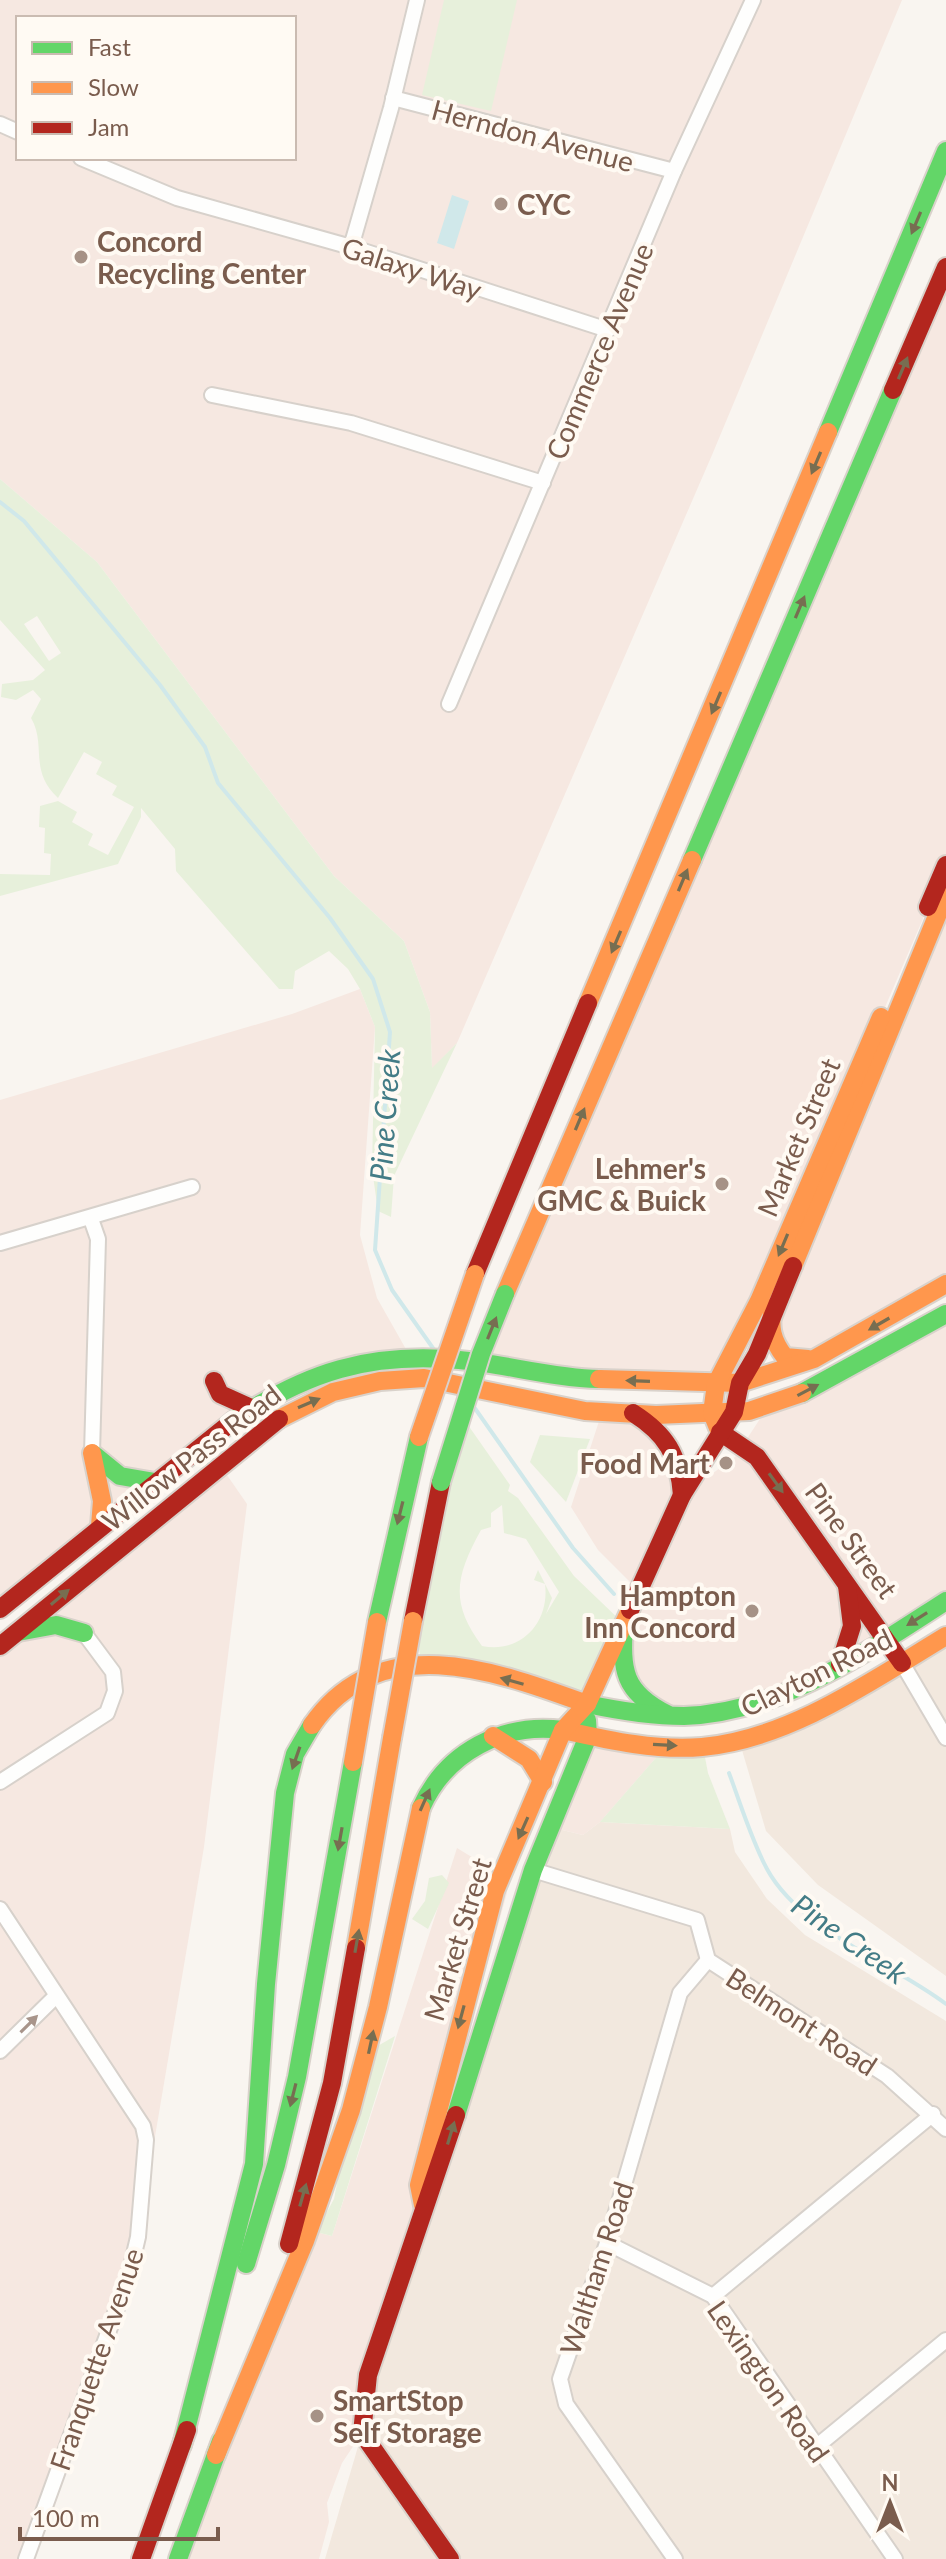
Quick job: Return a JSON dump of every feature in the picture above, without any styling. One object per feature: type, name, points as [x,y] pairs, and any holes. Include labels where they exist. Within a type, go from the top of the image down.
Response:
[{"type":"main road","points":[[141,2559],[243,2275],[276,2165],[297,2077],[377,1622],[419,1437],[475,1274],[946,151]]},
{"type":"main road","points":[[178,2559],[279,2279],[311,2168],[346,2011],[413,1621],[441,1482],[481,1354],[946,267]]},
{"type":"main road","name":"Market Street","points":[[712,1413],[716,1384],[759,1301],[946,865]]},
{"type":"main road","name":"Market Street","points":[[423,2205],[419,2185],[495,1891],[563,1730],[587,1704],[682,1495],[734,1412],[740,1383],[757,1354],[773,1307],[946,894]]},
{"type":"main road","points":[[807,1226],[808,1206],[820,1177],[816,1167],[829,1159],[845,1123],[856,1111]]},
{"type":"main road","name":"Willow Pass Road","points":[[0,1609],[251,1408],[282,1389],[323,1373],[369,1362],[431,1359],[586,1379],[740,1383],[814,1359],[946,1284]]},
{"type":"main road","points":[[773,1307],[769,1329],[775,1345],[785,1357],[814,1359]]},
{"type":"main road","name":"Willow Pass Road","points":[[0,1646],[289,1411],[333,1392],[380,1381],[424,1378],[566,1408],[632,1413],[734,1412],[796,1396],[943,1317]]},
{"type":"main road","points":[[214,1381],[220,1394],[251,1408]]},
{"type":"main road","points":[[632,1413],[653,1425],[675,1449],[682,1495]]},
{"type":"main road","points":[[712,1413],[720,1432]]},
{"type":"main road","name":"Pine Street","points":[[720,1432],[757,1457],[888,1638],[902,1663]]},
{"type":"main road","points":[[92,1453],[103,1468],[123,1479],[155,1482]]},
{"type":"main road","points":[[92,1453],[102,1501],[100,1526]]},
{"type":"main road","points":[[840,1664],[850,1646],[855,1625],[845,1578]]},
{"type":"main road","name":"Clayton Road","points":[[182,2445],[254,2164],[260,2117],[265,1997],[286,1793],[294,1756],[305,1735],[332,1701],[355,1684],[384,1670],[422,1664],[488,1674],[620,1713],[671,1716],[731,1712],[758,1704],[840,1664],[946,1601]]},
{"type":"main road","points":[[624,1624],[621,1654],[627,1685],[651,1708],[671,1716]]},
{"type":"main road","points":[[17,1632],[56,1625],[84,1633]]},
{"type":"main road","name":"Clayton Road","points":[[493,1736],[525,1728],[703,1747],[764,1735],[902,1663],[946,1636]]},
{"type":"main road","name":"Market Street","points":[[450,2559],[362,2433],[363,2402],[423,2205],[433,2190],[533,1870],[588,1736],[587,1704]]},
{"type":"main road","points":[[216,2455],[323,2197],[351,2112],[369,2051],[415,1828],[424,1799],[455,1759],[493,1736],[529,1759],[543,1782]]},
{"type":"street","points":[[351,247],[417,0]]},
{"type":"street","name":"Commerce Avenue","points":[[449,704],[674,171],[753,0]]},
{"type":"street","name":"Herndon Avenue","points":[[393,98],[674,171]]},
{"type":"street","name":"Galaxy Way","points":[[86,160],[177,198],[351,247],[608,330]]},
{"type":"street","points":[[212,395],[351,423],[543,483]]},
{"type":"street","points":[[0,1243],[91,1219],[192,1187]]},
{"type":"street","points":[[91,1219],[98,1239],[92,1453]]},
{"type":"street","points":[[0,1782],[107,1713],[115,1691],[113,1672],[84,1633]]},
{"type":"street","name":"Pine Street","points":[[902,1663],[946,1738]]},
{"type":"street","name":"Belmont Road","points":[[533,1870],[697,1920],[708,1960],[887,2076],[933,2114],[946,2129]]},
{"type":"street","name":"Franquette Avenue","points":[[0,1909],[143,2126],[146,2140],[138,2237],[129,2275],[26,2559]]},
{"type":"street","name":"Waltham Road","points":[[675,2559],[566,2404],[560,2379],[607,2243],[680,1993],[708,1960]]},
{"type":"street","points":[[0,2051],[56,1996]]},
{"type":"street","points":[[713,2296],[933,2114]]},
{"type":"street","name":"Lexington Road","points":[[607,2243],[713,2296],[895,2559]]},
{"type":"street","points":[[816,2447],[946,2340]]},
{"type":"shaded area","points":[[0,0],[902,0],[712,455],[457,1043],[432,1069],[430,1012],[404,941],[334,876],[97,562],[0,479]]},
{"type":"shaded area","points":[[946,267],[946,865],[759,1301],[716,1384],[586,1379],[481,1354]]},
{"type":"shaded area","points":[[946,894],[946,1285],[850,1341],[785,1357],[773,1307]]},
{"type":"shaded area","points":[[360,989],[375,1027],[360,1235],[377,1298],[411,1358],[282,1389],[0,1609],[0,1100],[292,1014]]},
{"type":"shaded area","points":[[946,1317],[946,1601],[758,1704],[639,1707],[628,1664],[639,1591],[598,1550],[571,1507],[602,1412],[632,1413],[667,1448],[683,1495],[735,1457],[769,1405]]},
{"type":"shaded area","points":[[220,1465],[247,1504],[204,1847],[138,2237],[26,2559],[0,2559],[0,1646]]},
{"type":"shaded area","points":[[946,1636],[946,1976],[818,1885],[766,1831],[739,1740]]},
{"type":"shaded area","points":[[588,1736],[667,1745],[600,1822],[583,1835],[550,1827]]},
{"type":"shaded area","points":[[600,1822],[730,1829],[735,1852],[767,1899],[805,1935],[946,2021],[946,2559],[325,2559],[362,2433],[363,2402],[550,1827],[583,1835]]},
{"type":"shaded area","points":[[457,1848],[475,1859],[507,1893],[397,2289],[362,2433],[342,2463],[327,2503],[329,2522],[319,2559],[179,2559],[316,2232],[332,2236]]},
{"type":"green space","points":[[444,0],[517,0],[491,111],[422,95]]},
{"type":"green space","points":[[0,479],[97,562],[334,876],[404,941],[430,1012],[432,1068],[457,1043],[394,1176],[391,1217],[378,1211],[372,1169],[375,1027],[360,989],[348,969],[329,951],[295,971],[293,989],[279,989],[176,871],[175,849],[141,808],[141,817],[118,864],[0,896],[0,874],[50,875],[51,854],[44,853],[45,828],[39,827],[40,806],[58,801],[77,812],[72,822],[93,834],[88,845],[108,855],[134,807],[112,795],[117,786],[96,774],[102,762],[84,752],[58,798],[49,788],[40,768],[38,738],[31,718],[41,699],[33,690],[16,700],[1,697],[2,684],[33,680],[45,670],[0,620]],"holes":[[[37,616],[61,653],[49,661],[24,624]]]},
{"type":"green space","points":[[461,1415],[510,1485],[508,1491],[518,1498],[574,1576],[624,1624],[587,1704],[422,1664],[413,1621]],"holes":[[[502,1505],[504,1533],[526,1539],[559,1592],[546,1614],[552,1598],[545,1584],[545,1598],[538,1622],[520,1640],[509,1645],[482,1646],[465,1616],[461,1603],[461,1576],[481,1530],[491,1527],[491,1513]]]},
{"type":"green space","points":[[540,1435],[590,1439],[566,1502],[530,1462]]},
{"type":"green space","points":[[538,1570],[545,1584],[534,1580]]},
{"type":"green space","points":[[667,1745],[703,1747],[708,1773],[730,1829],[600,1822]]},
{"type":"green space","points":[[442,1875],[449,1883],[428,1929],[412,1919],[425,1901],[429,1878]]},
{"type":"green space","points":[[395,2036],[332,2236],[316,2232],[334,2199],[351,2112],[369,2051]]},
{"type":"water","points":[[452,195],[469,201],[454,249],[437,243]]},
{"type":"waterway","name":"Pine Creek","points":[[0,502],[24,521],[160,685],[205,747],[218,783],[330,918],[373,979],[390,1032],[375,1250],[392,1290],[435,1351]]},
{"type":"waterway","name":"Pine Creek","points":[[474,1407],[573,1548],[614,1594]]},
{"type":"waterway","name":"Pine Creek","points":[[729,1773],[761,1858],[782,1891],[824,1928],[946,2004]]},
{"type":"traffic: fast","points":[[828,432],[946,151]]},
{"type":"traffic: fast","points":[[692,860],[893,390]]},
{"type":"traffic: fast","points":[[441,1482],[481,1354],[505,1294]]},
{"type":"traffic: fast","points":[[802,1393],[946,1314]]},
{"type":"traffic: fast","points":[[233,1421],[313,1378],[340,1369],[396,1359],[459,1360],[599,1379]]},
{"type":"traffic: fast","points":[[377,1622],[419,1437]]},
{"type":"traffic: fast","points":[[93,1454],[120,1476],[155,1482]]},
{"type":"traffic: fast","points":[[587,1704],[636,1713],[684,1716],[755,1704],[854,1659],[946,1601]]},
{"type":"traffic: fast","points":[[624,1624],[623,1654],[628,1678],[641,1697],[667,1714]]},
{"type":"traffic: fast","points":[[18,1632],[56,1625],[84,1633]]},
{"type":"traffic: fast","points":[[456,2115],[533,1870],[588,1736],[587,1720]]},
{"type":"traffic: fast","points":[[182,2445],[254,2164],[266,1984],[285,1793],[295,1754],[312,1725]]},
{"type":"traffic: fast","points":[[421,1808],[445,1771],[479,1745],[519,1731],[563,1730]]},
{"type":"traffic: fast","points":[[246,2264],[276,2165],[297,2077],[353,1762]]},
{"type":"traffic: fast","points":[[178,2559],[221,2441]]},
{"type":"traffic: slow","points":[[588,1003],[828,432]]},
{"type":"traffic: slow","points":[[505,1294],[692,860]]},
{"type":"traffic: slow","points":[[793,1266],[946,894]]},
{"type":"traffic: slow","points":[[718,1428],[712,1413],[716,1384],[759,1301],[881,1017]]},
{"type":"traffic: slow","points":[[419,1437],[475,1274]]},
{"type":"traffic: slow","points":[[599,1379],[740,1383],[814,1359],[946,1284]]},
{"type":"traffic: slow","points":[[773,1307],[771,1321],[774,1339],[785,1357],[808,1359]]},
{"type":"traffic: slow","points":[[279,1419],[333,1392],[380,1381],[424,1378],[585,1411],[656,1415],[749,1411],[802,1393]]},
{"type":"traffic: slow","points":[[92,1453],[102,1501],[100,1526]]},
{"type":"traffic: slow","points":[[423,2205],[419,2185],[495,1891],[563,1730],[587,1704],[630,1610]]},
{"type":"traffic: slow","points":[[392,1738],[413,1621]]},
{"type":"traffic: slow","points":[[353,1762],[377,1622]]},
{"type":"traffic: slow","points":[[563,1730],[650,1746],[685,1748],[735,1742],[799,1720],[830,1705],[946,1636]]},
{"type":"traffic: slow","points":[[312,1725],[340,1695],[371,1676],[405,1667],[441,1665],[478,1670],[587,1704]]},
{"type":"traffic: slow","points":[[493,1736],[529,1759],[543,1782]]},
{"type":"traffic: slow","points":[[356,1948],[392,1738]]},
{"type":"traffic: slow","points":[[216,2455],[305,2241],[351,2110],[378,2007],[421,1808]]},
{"type":"traffic: jam","points":[[893,390],[946,267]]},
{"type":"traffic: jam","points":[[928,907],[946,865]]},
{"type":"traffic: jam","points":[[475,1274],[588,1003]]},
{"type":"traffic: jam","points":[[630,1610],[682,1495],[734,1412],[740,1383],[757,1354],[793,1266]]},
{"type":"traffic: jam","points":[[214,1381],[220,1394],[251,1408]]},
{"type":"traffic: jam","points":[[633,1413],[654,1429],[669,1447],[678,1468],[682,1495]]},
{"type":"traffic: jam","points":[[0,1646],[279,1419]]},
{"type":"traffic: jam","points":[[0,1609],[233,1421]]},
{"type":"traffic: jam","points":[[720,1432],[757,1457],[902,1663]]},
{"type":"traffic: jam","points":[[413,1621],[441,1482]]},
{"type":"traffic: jam","points":[[840,1664],[852,1626],[847,1586]]},
{"type":"traffic: jam","points":[[289,2244],[332,2083],[356,1948]]},
{"type":"traffic: jam","points":[[450,2559],[362,2433],[368,2375],[456,2115]]},
{"type":"traffic: jam","points":[[141,2559],[187,2430]]},
{"type":"place","name":"CYC","points":[[501,204]]},
{"type":"place","name":"Concord Recycling Center","points":[[81,257]]},
{"type":"place","name":"Lehmer's GMC & Buick","points":[[722,1184]]},
{"type":"place","name":"Food Mart","points":[[726,1463]]},
{"type":"place","name":"Hampton Inn Concord","points":[[752,1611]]},
{"type":"place","name":"SmartStop Self Storage","points":[[317,2416]]}]
